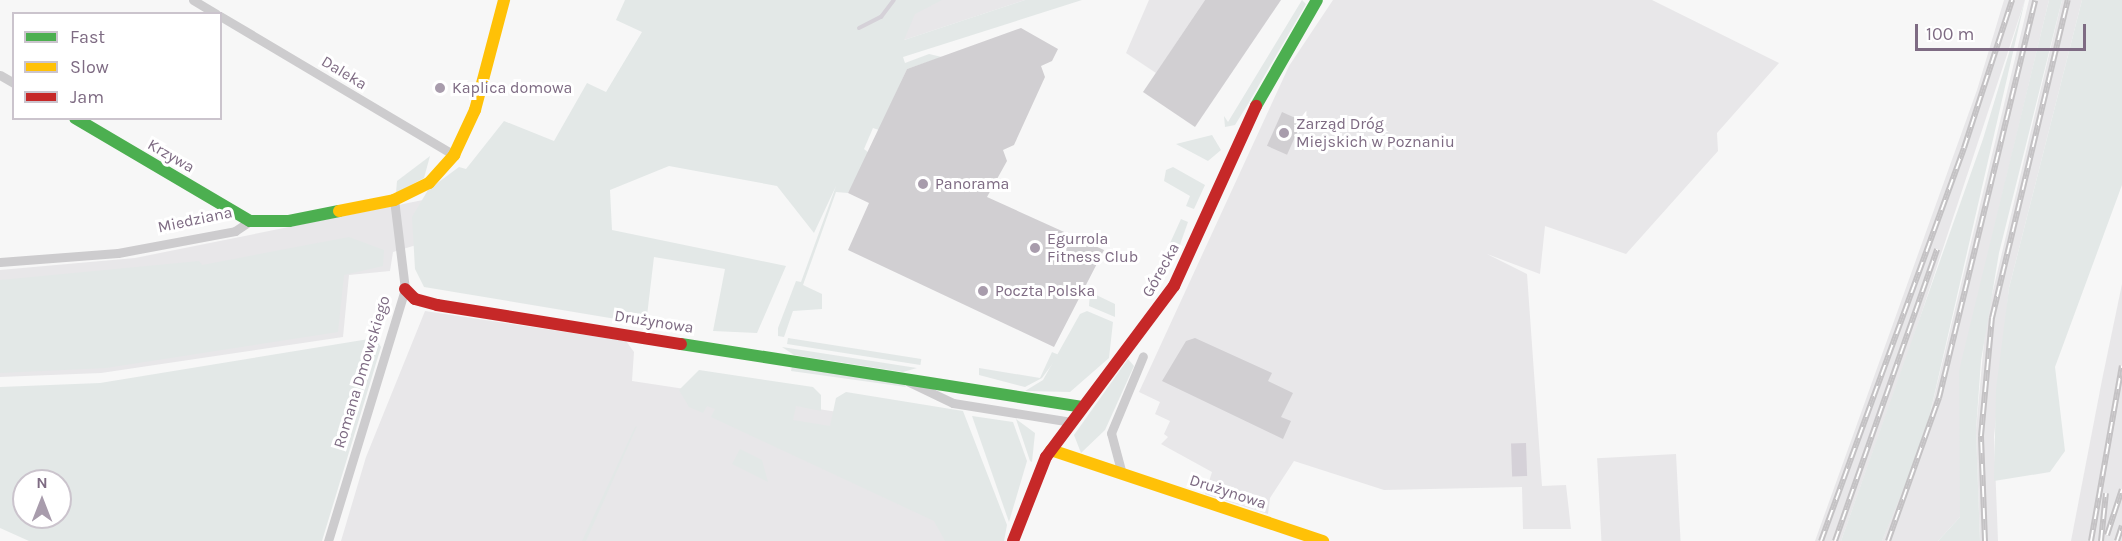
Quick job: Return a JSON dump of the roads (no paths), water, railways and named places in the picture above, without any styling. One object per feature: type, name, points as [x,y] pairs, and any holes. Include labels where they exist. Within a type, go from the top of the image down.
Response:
[{"type":"street","points":[[194,0],[213,12]]},
{"type":"street","points":[[394,200],[429,183],[454,154],[475,110],[504,0]]},
{"type":"street","name":"Górecka","points":[[1013,541],[1031,485],[1051,450],[1174,286],[1274,69],[1317,0]]},
{"type":"street","name":"Daleka","points":[[222,17],[454,154]]},
{"type":"street","name":"Krzywa","points":[[78,120],[250,222]]},
{"type":"street","name":"Miedziana","points":[[0,262],[118,253],[235,231],[250,222],[289,221],[394,200]]},
{"type":"street","name":"Romana Dmowskiego","points":[[328,541],[405,289],[394,200]]},
{"type":"street","name":"Drużynowa","points":[[405,289],[415,299],[437,305],[1082,407]]},
{"type":"street","points":[[1122,474],[1111,433],[1143,356]]},
{"type":"street","name":"Drużynowa","points":[[902,378],[953,403],[1071,422]]},
{"type":"street","name":"Drużynowa","points":[[1051,450],[1323,541]]},
{"type":"waterway","points":[[859,28],[881,17],[894,0]]},
{"type":"railway","points":[[1821,541],[1964,148],[2012,0]]},
{"type":"railway","points":[[1888,541],[1939,398],[2035,0]]},
{"type":"railway","points":[[1985,541],[1981,436],[1992,318],[2068,0]]},
{"type":"railway","points":[[1835,541],[1937,249]]},
{"type":"railway","points":[[2091,541],[2122,366]]},
{"type":"railway","points":[[2107,535],[2122,489]]},
{"type":"railway","points":[[2101,541],[2106,493]]},
{"type":"railway","points":[[2117,541],[2122,526]]},
{"type":"place","name":"Kaplica domowa","points":[[440,88]]},
{"type":"place","name":"Zarząd Dróg Miejskich w Poznaniu","points":[[1284,133]]},
{"type":"place","name":"Panorama","points":[[923,184]]},
{"type":"place","name":"Egurrola Fitness Club","points":[[1035,248]]},
{"type":"place","name":"Poczta Polska","points":[[983,291]]}]
